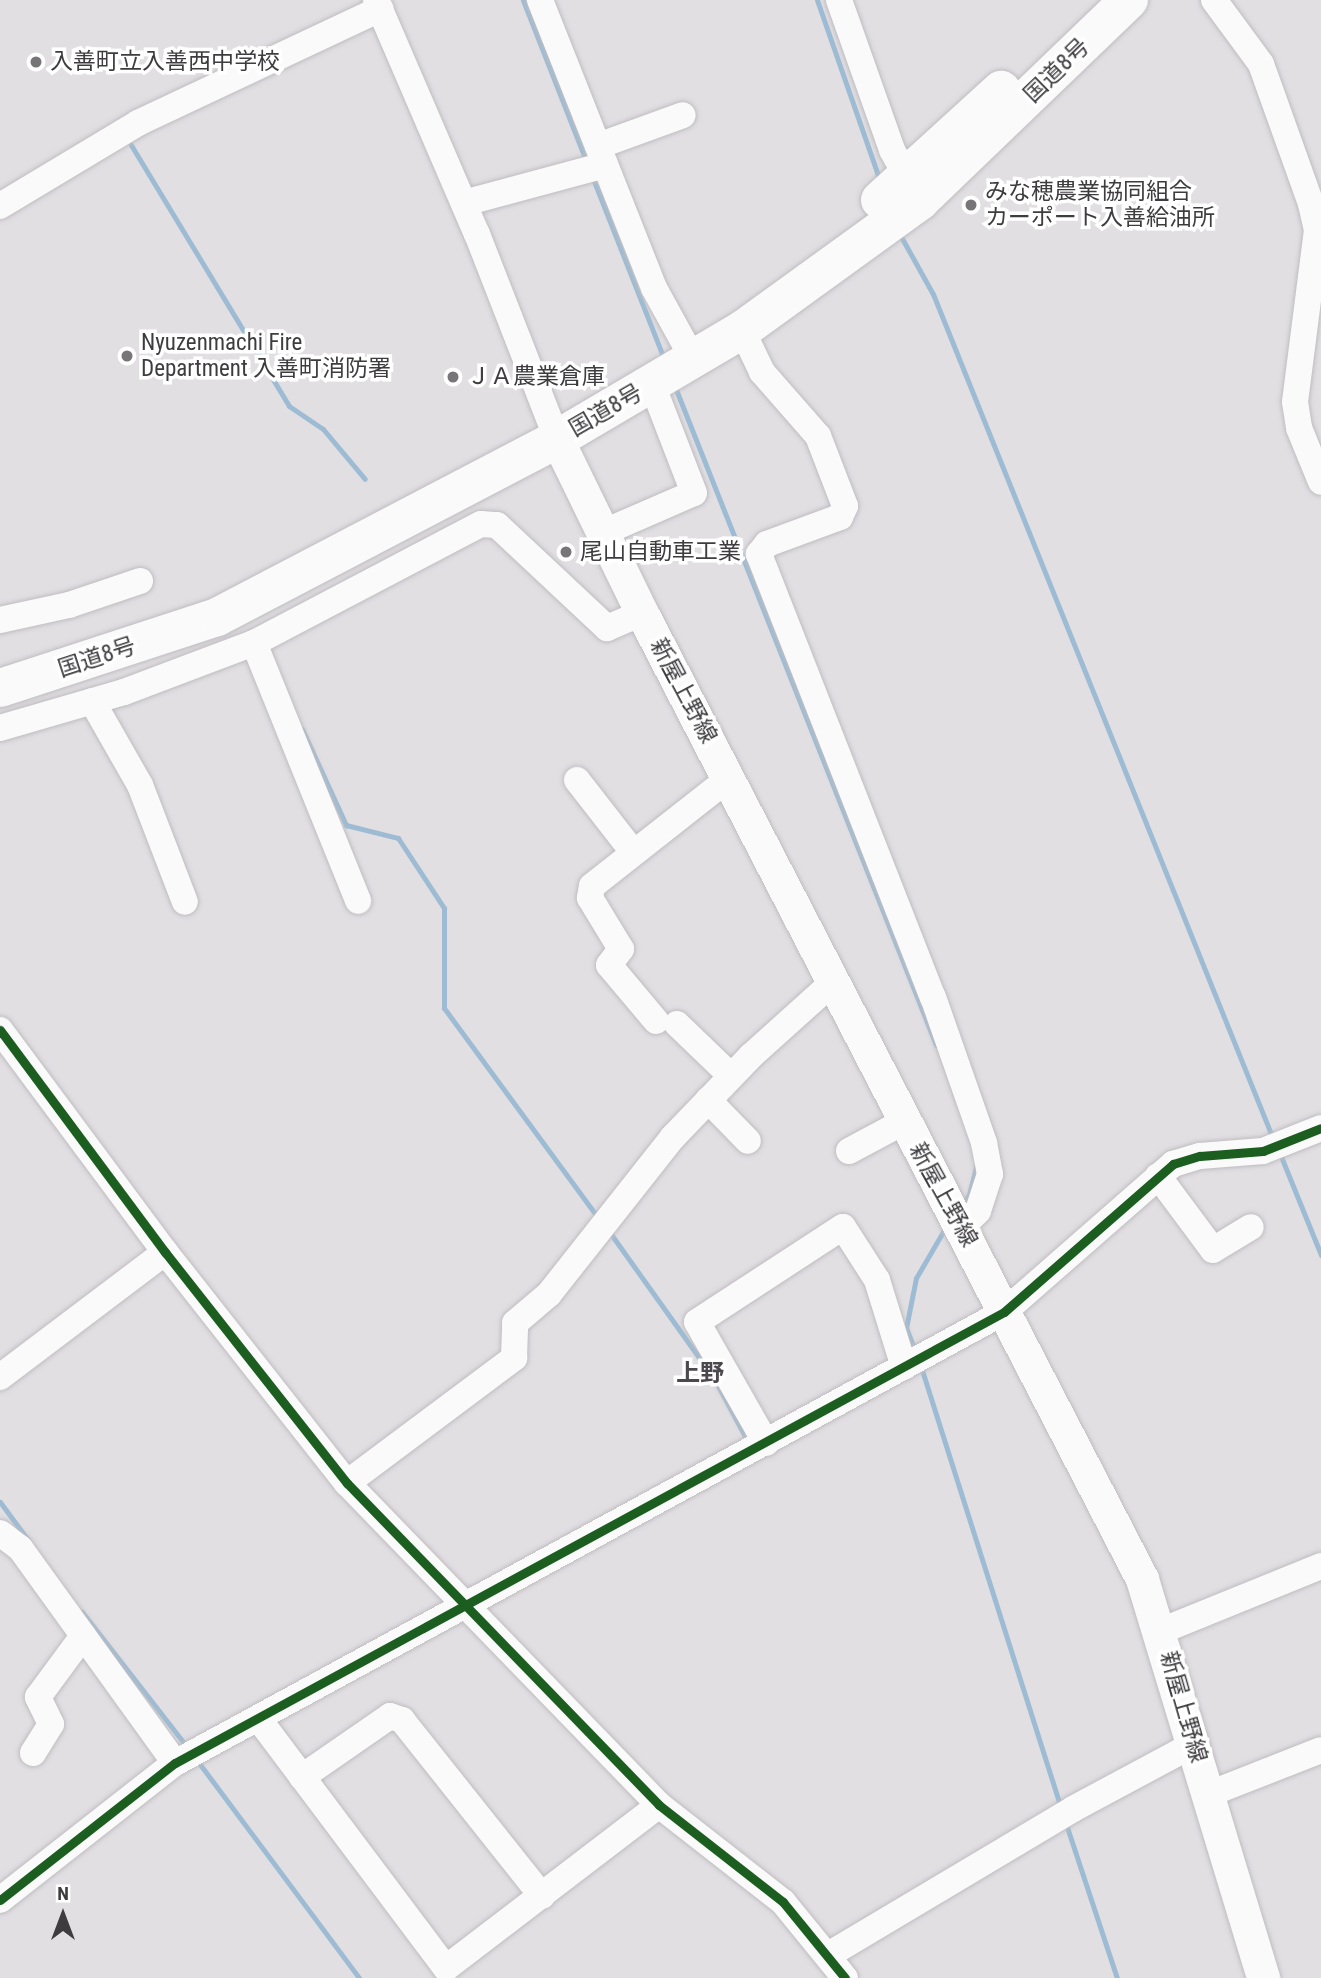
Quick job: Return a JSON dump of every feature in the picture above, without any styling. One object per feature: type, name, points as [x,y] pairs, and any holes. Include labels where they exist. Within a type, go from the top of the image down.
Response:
[{"type":"highway","name":"国道8号","points":[[0,661],[208,594],[652,384],[735,311],[849,226],[913,189],[1099,0]]},
{"type":"highway","name":"国道8号","points":[[0,688],[217,617],[553,430],[688,350],[743,330],[913,189],[1129,0]]},
{"type":"main road","name":"新屋上野線","points":[[553,430],[642,613],[729,778],[903,1122],[962,1227],[1142,1579],[1161,1631],[1263,1978]]},
{"type":"street","points":[[540,0],[654,288],[688,350]]},
{"type":"street","points":[[839,0],[892,150],[913,189]]},
{"type":"street","points":[[1214,0],[1261,64],[1311,204],[1317,230],[1295,402],[1299,428],[1321,482]]},
{"type":"street","points":[[0,206],[138,122],[378,5],[464,203],[553,430]]},
{"type":"street","points":[[464,203],[601,155],[683,115]]},
{"type":"street","points":[[743,330],[762,372],[818,436],[845,506],[841,517],[767,544],[759,554],[933,997],[984,1143],[990,1174],[978,1211],[962,1227]]},
{"type":"street","points":[[602,533],[694,492],[652,384]]},
{"type":"street","points":[[0,728],[92,701],[254,643],[481,524],[496,525],[607,628],[642,613]]},
{"type":"street","points":[[0,620],[69,605],[140,581]]},
{"type":"street","points":[[254,643],[358,901]]},
{"type":"street","points":[[92,701],[140,785],[185,902]]},
{"type":"street","points":[[729,778],[592,886],[590,898],[621,949],[609,965],[667,1023],[731,1076]]},
{"type":"street","points":[[577,780],[633,852]]},
{"type":"street","points":[[347,1483],[514,1358],[515,1323],[549,1294],[673,1137],[731,1076],[832,983]]},
{"type":"street","points":[[0,1030],[166,1252],[347,1483],[659,1805],[783,1902],[831,1954],[845,1978]]},
{"type":"street","points":[[708,1100],[748,1141]]},
{"type":"street","points":[[849,1151],[903,1122]]},
{"type":"street","points":[[0,1900],[174,1763],[467,1608],[1004,1312],[1173,1164],[1200,1156],[1263,1151],[1321,1128]]},
{"type":"street","points":[[1158,1176],[1213,1250],[1251,1227]]},
{"type":"street","points":[[766,1443],[696,1322],[843,1227],[877,1280],[904,1367]]},
{"type":"street","points":[[0,1377],[166,1252]]},
{"type":"street","points":[[0,1532],[20,1548],[174,1763]]},
{"type":"street","points":[[1161,1631],[1321,1566]]},
{"type":"street","points":[[33,1753],[51,1724],[38,1697],[83,1636]]},
{"type":"street","points":[[302,1777],[390,1716],[402,1720],[542,1896]]},
{"type":"street","points":[[258,1718],[439,1973],[659,1805]]},
{"type":"street","points":[[831,1954],[1073,1809],[1194,1744]]},
{"type":"street","points":[[1209,1794],[1321,1750]]},
{"type":"waterway","points":[[523,0],[587,163]]},
{"type":"waterway","points":[[817,0],[880,181]]},
{"type":"waterway","points":[[131,145],[289,406],[323,429],[365,479]]},
{"type":"waterway","points":[[592,176],[664,359]]},
{"type":"waterway","points":[[899,233],[933,294],[1273,1139]]},
{"type":"waterway","points":[[675,387],[936,1045]]},
{"type":"waterway","points":[[302,729],[346,825],[398,838],[444,908],[444,1008],[600,1220]]},
{"type":"waterway","points":[[1280,1154],[1321,1255]]},
{"type":"waterway","points":[[961,1206],[969,1195],[977,1163]]},
{"type":"waterway","points":[[915,1351],[906,1328],[916,1278],[947,1225]]},
{"type":"waterway","points":[[608,1230],[715,1380],[747,1440]]},
{"type":"waterway","points":[[921,1367],[1061,1808]]},
{"type":"waterway","points":[[0,1502],[28,1540]]},
{"type":"waterway","points":[[82,1612],[188,1748]]},
{"type":"waterway","points":[[196,1759],[359,1978]]},
{"type":"waterway","points":[[1065,1821],[1117,1978]]},
{"type":"cycle path","points":[[0,1030],[165,1252],[347,1483],[659,1805],[783,1902],[845,1978]]},
{"type":"cycle path","points":[[0,1900],[175,1763],[1004,1312],[1173,1164],[1200,1156],[1263,1151],[1321,1128]]},
{"type":"place","name":"入善町立入善西中学校","points":[[36,62]]},
{"type":"place","name":"みな穂農業協同組合 カーポート入善給油所","points":[[971,205]]},
{"type":"place","name":"Nyuzenmachi Fire Department 入善町消防署","points":[[127,356]]},
{"type":"place","name":"ＪＡ農業倉庫","points":[[453,377]]},
{"type":"place","name":"尾山自動車工業","points":[[566,552]]},
{"type":"district","name":"上野","points":[[700,1374]]}]
